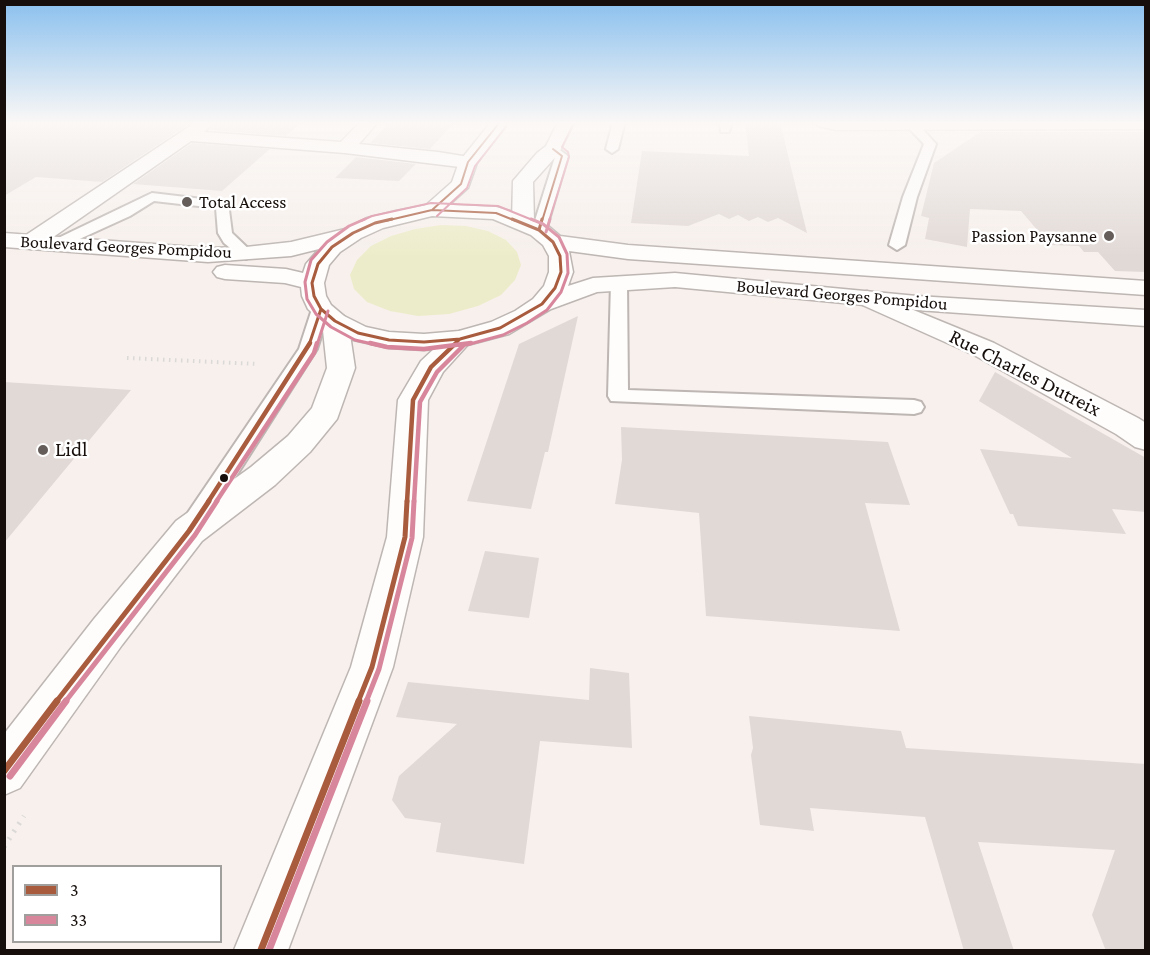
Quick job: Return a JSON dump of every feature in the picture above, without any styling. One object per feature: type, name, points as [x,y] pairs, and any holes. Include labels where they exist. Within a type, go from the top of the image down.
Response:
[{"type":"main road","points":[[31,242],[143,167]]},
{"type":"main road","points":[[432,210],[460,184],[466,167]]},
{"type":"main road","points":[[535,167],[523,181],[538,231]]},
{"type":"main road","name":"Boulevard Georges Pompidou","points":[[4,240],[207,255],[246,254],[291,249],[353,233],[403,215],[432,210],[465,210],[496,213],[538,231],[595,250],[1146,288]]},
{"type":"main road","name":"Boulevard Georges Pompidou","points":[[538,231],[560,256],[561,272],[555,288],[542,304]]},
{"type":"main road","name":"Boulevard Georges Pompidou","points":[[4,261],[132,269],[254,273],[286,276],[312,283],[318,264],[332,248],[353,233]]},
{"type":"main road","name":"Boulevard Georges Pompidou","points":[[328,315],[358,333],[389,340],[424,342],[460,339],[500,328],[542,304],[593,285],[675,280],[867,298],[1146,318]]},
{"type":"main road","points":[[12,750],[189,531],[262,476],[299,444],[326,412],[341,368],[328,315],[314,296],[312,283]]},
{"type":"main road","name":"Rue Charles Dutreix","points":[[867,298],[984,349],[1146,439]]},
{"type":"main road","points":[[261,951],[372,667],[405,537],[412,400],[431,367],[460,339]]},
{"type":"lane","points":[[538,231],[559,167]]},
{"type":"lane","points":[[897,245],[910,197],[921,167]]},
{"type":"lane","points":[[57,244],[152,198],[223,205],[225,233],[229,240],[246,254]]},
{"type":"lane","points":[[619,282],[618,396],[914,407]]},
{"type":"lane","points":[[189,531],[328,315]]},
{"type":"path","points":[[127,358],[266,364]]},
{"type":"green space","points":[[441,225],[466,226],[488,231],[506,240],[517,252],[521,265],[515,280],[501,295],[478,306],[449,314],[418,316],[390,311],[367,302],[354,289],[350,275],[357,260],[371,246],[391,236]]},
{"type":"building","points":[[4,167],[125,167],[102,182],[36,177],[4,196]]},
{"type":"building","points":[[158,167],[250,167],[222,191],[133,184]]},
{"type":"building","points":[[346,167],[413,167],[399,181],[335,178]]},
{"type":"building","points":[[640,167],[791,167],[807,233],[778,218],[768,222],[758,217],[749,221],[738,215],[729,219],[719,214],[688,226],[631,223]]},
{"type":"building","points":[[933,167],[1146,167],[1146,272],[1115,271],[1098,252],[1084,252],[1079,246],[1050,245],[1021,211],[970,209],[967,247],[925,239],[929,218],[921,216]]},
{"type":"building","points":[[578,316],[548,452],[545,452],[531,509],[467,501],[519,344]]},
{"type":"building","points":[[995,372],[1146,458],[1146,512],[1112,509],[1126,534],[1018,526],[1013,514],[1010,514],[980,449],[1072,458],[979,401]]},
{"type":"building","name":"Lidl","points":[[4,382],[131,390],[4,543]]},
{"type":"building","points":[[621,427],[888,442],[910,505],[865,503],[900,631],[706,616],[699,513],[615,504],[622,460]]},
{"type":"building","points":[[485,551],[539,558],[529,618],[468,611]]},
{"type":"building","points":[[590,668],[629,673],[632,748],[540,741],[524,864],[436,852],[441,823],[405,818],[392,800],[399,776],[457,724],[396,717],[408,682],[589,700]]},
{"type":"building","points":[[749,716],[901,731],[906,748],[1146,764],[1146,951],[1106,951],[1092,915],[1115,850],[978,842],[1014,951],[964,951],[925,817],[810,808],[814,831],[760,825],[751,755],[753,748]]},
{"type":"transit line","name":"3","points":[[432,210],[461,184],[467,167]]},
{"type":"transit line","name":"33","points":[[437,216],[467,188],[475,167]]},
{"type":"transit line","name":"3","points":[[539,230],[559,167]]},
{"type":"transit line","name":"33","points":[[546,232],[566,167]]},
{"type":"transit line","name":"33","points":[[431,203],[498,206],[543,224],[559,237],[567,254],[568,273],[561,292],[547,310],[503,335],[461,346],[424,349],[387,347],[355,340],[331,327],[316,314],[307,299],[305,282],[311,260],[327,242],[349,226],[372,216],[431,203]]},
{"type":"transit line","name":"3","points":[[432,210],[496,213],[539,230],[553,242],[560,256],[561,272],[555,288],[542,304],[524,316],[500,328],[460,339],[424,342],[389,340],[358,333],[335,321],[321,309],[314,296],[312,283],[318,264],[332,247],[353,233],[375,223],[432,210]]},
{"type":"transit line","name":"3","points":[[4,771],[108,632],[189,531],[308,349],[321,309]]},
{"type":"transit line","name":"33","points":[[10,776],[114,637],[195,535],[314,353],[328,311]]},
{"type":"transit line","name":"3","points":[[261,950],[372,667],[405,537],[413,400],[431,367],[460,339]]},
{"type":"transit line","name":"33","points":[[269,950],[379,669],[412,538],[420,402],[437,372],[465,344]]},
{"type":"place","name":"Total Access","points":[[187,202]]},
{"type":"place","name":"Passion Paysanne","points":[[1109,236]]},
{"type":"place","name":"Lidl","points":[[43,450]]}]
